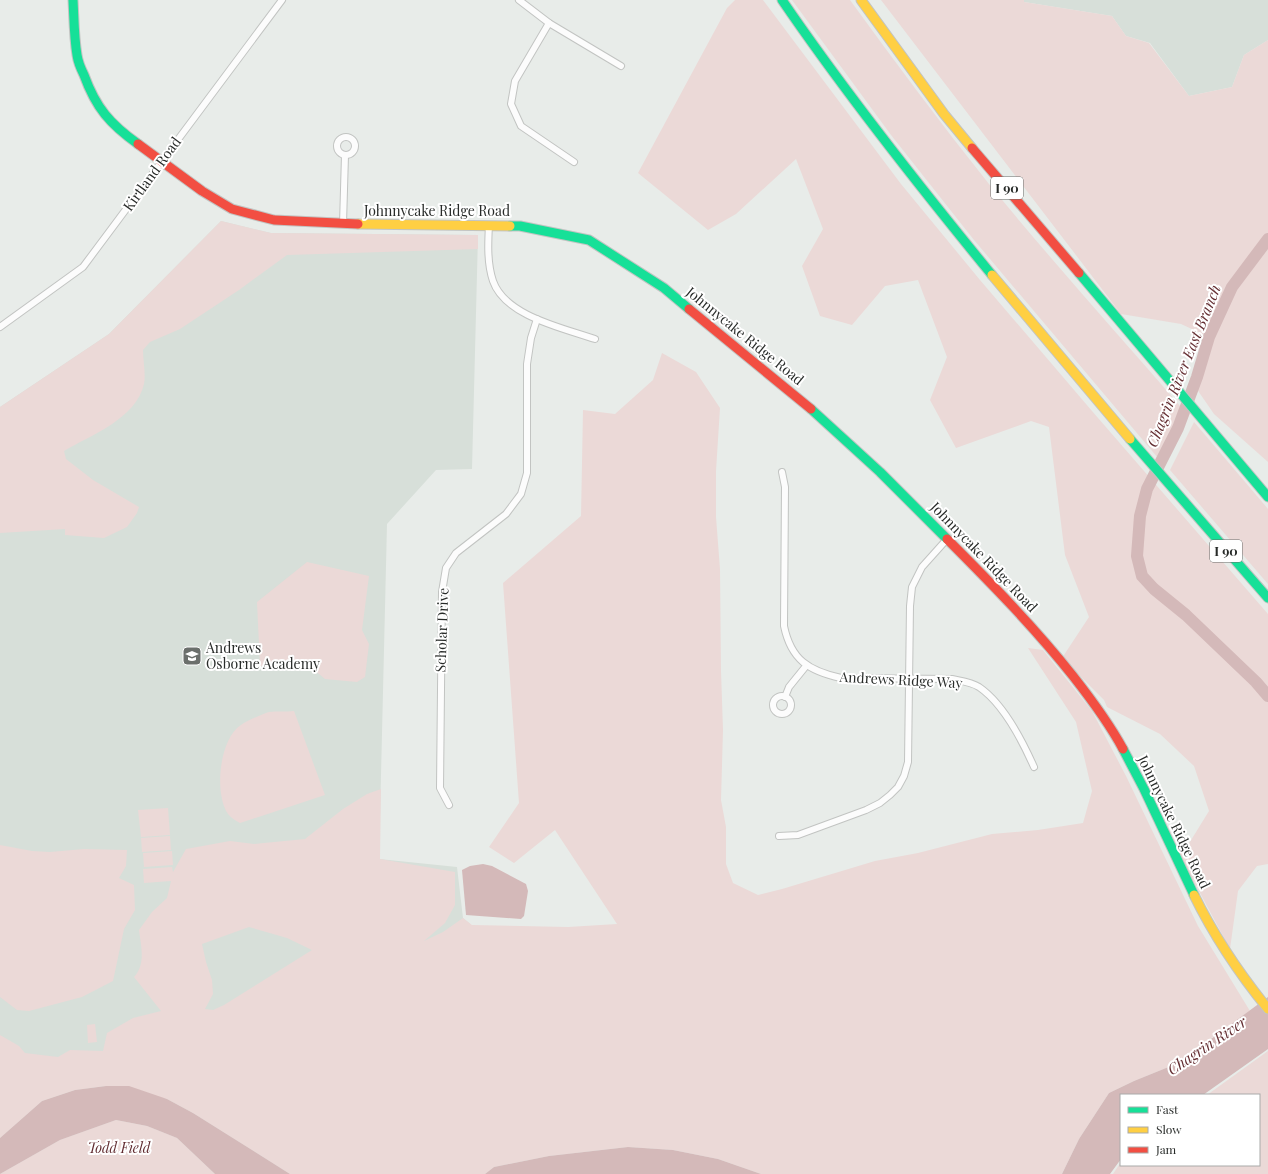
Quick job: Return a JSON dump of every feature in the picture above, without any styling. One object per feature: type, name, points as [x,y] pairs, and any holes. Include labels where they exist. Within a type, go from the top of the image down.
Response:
[{"type":"main road","name":"Johnnycake Ridge Road","points":[[73,0],[74,32],[77,56],[84,78],[97,106],[125,135],[202,191],[232,209],[274,220],[343,224],[520,226],[589,240],[664,288],[811,409],[880,472],[948,538],[1050,647],[1096,704],[1116,736],[1144,789],[1206,922],[1245,981],[1268,1009]]},
{"type":"main road","name":"I 90","points":[[782,0],[884,140],[992,275],[1185,504],[1268,598]]},
{"type":"main road","name":"I 90","points":[[860,0],[944,114],[1268,497]]},
{"type":"street","name":"Kirtland Road","points":[[0,327],[83,267],[282,0]]},
{"type":"street","points":[[519,0],[549,23],[621,66]]},
{"type":"street","points":[[549,23],[515,81],[511,104],[522,126],[574,162]]},
{"type":"street","points":[[343,224],[345,155]]},
{"type":"street","points":[[489,225],[489,262],[493,282],[503,298],[518,309],[537,319],[594,339]]},
{"type":"street","name":"Scholar Drive","points":[[449,805],[440,788],[442,592],[446,568],[456,553],[506,514],[522,494],[527,473],[528,364],[531,338],[537,319]]},
{"type":"street","points":[[782,472],[785,487],[784,626],[789,642],[806,666],[789,687],[786,697]]},
{"type":"street","points":[[779,836],[798,836],[866,810],[880,803],[894,791],[904,776],[908,762],[910,606],[912,587],[922,567],[948,538]]},
{"type":"street","name":"Andrews Ridge Way","points":[[806,666],[823,674],[841,678],[952,679],[979,687],[1002,710],[1014,727],[1034,767]]},
{"type":"shaded area","points":[[1024,0],[1268,0],[1268,40],[1244,55],[1232,87],[1189,96],[1150,43],[1126,36],[1112,16],[1024,2]]},
{"type":"shaded area","name":"Andrews Osborne Academy","points":[[221,221],[271,233],[478,235],[472,469],[436,470],[387,524],[379,859],[457,867],[463,918],[483,935],[475,949],[0,1080],[0,407],[109,334]]},
{"type":"green space","points":[[735,0],[763,0],[901,184],[980,280],[1268,614],[1268,864],[1257,866],[1238,891],[1230,949],[1177,850],[1188,845],[1209,811],[1194,766],[1160,734],[1107,707],[1104,700],[1062,658],[1089,617],[1065,555],[1049,427],[1031,421],[956,448],[930,400],[947,357],[918,280],[885,286],[852,325],[820,316],[802,266],[823,229],[796,159],[736,214],[708,230],[638,173],[727,8]]},
{"type":"green space","points":[[792,0],[850,0],[918,93],[989,184],[1181,407],[1158,458],[974,240],[891,135]]},
{"type":"green space","points":[[881,0],[1024,0],[1024,2],[1112,16],[1126,36],[1149,43],[1189,96],[1232,87],[1244,55],[1268,40],[1268,462],[1214,414],[1194,385],[1209,337],[1181,324],[1121,314]]},
{"type":"green space","points":[[221,221],[271,233],[478,235],[478,249],[287,255],[239,290],[180,329],[150,342],[143,350],[145,372],[144,384],[132,407],[111,425],[64,451],[66,459],[93,480],[139,507],[137,513],[127,527],[104,538],[65,535],[65,529],[0,533],[0,407],[109,334]]},
{"type":"green space","points":[[662,353],[696,372],[720,408],[716,471],[716,517],[720,569],[723,730],[721,800],[726,827],[726,864],[733,883],[758,895],[875,861],[918,853],[992,834],[1038,830],[1083,823],[1092,791],[1076,722],[1028,648],[1043,650],[1092,711],[1126,776],[1198,926],[1250,1011],[1171,1066],[1109,1093],[1079,1139],[1062,1174],[761,1174],[718,1159],[673,1150],[628,1147],[549,1156],[494,1167],[485,1174],[290,1174],[193,1113],[167,1099],[106,1086],[75,1090],[42,1101],[0,1138],[0,1035],[19,1046],[25,1053],[58,1057],[70,1050],[103,1051],[107,1033],[133,1018],[161,1011],[134,977],[138,972],[142,955],[139,930],[152,912],[167,898],[171,881],[144,883],[143,869],[172,867],[173,872],[186,849],[230,841],[254,844],[305,839],[343,809],[367,794],[381,789],[380,859],[455,872],[455,905],[445,923],[424,941],[443,932],[463,918],[472,925],[568,927],[617,924],[555,830],[514,863],[489,847],[519,803],[503,583],[581,516],[583,410],[615,414],[653,380]],"holes":[[[249,927],[287,938],[312,950],[224,1005],[213,1010],[205,1009],[213,994],[212,980],[202,944]]]},
{"type":"green space","points":[[1194,422],[1268,509],[1268,584],[1170,470]]},
{"type":"green space","points":[[307,562],[369,576],[362,630],[369,644],[365,677],[357,682],[325,679],[313,669],[260,666],[257,602]]},
{"type":"green space","points":[[294,711],[325,795],[240,823],[228,814],[221,794],[221,767],[228,742],[234,732],[241,725],[255,718],[269,712]]},
{"type":"green space","points":[[168,808],[170,835],[141,837],[138,810]]},
{"type":"green space","points":[[170,836],[171,850],[142,852],[141,838]]},
{"type":"green space","points":[[0,845],[32,851],[50,852],[84,849],[127,850],[126,866],[119,878],[134,885],[135,910],[124,929],[113,981],[82,997],[29,1011],[17,1010],[0,997]]},
{"type":"green space","points":[[172,851],[173,865],[144,867],[143,853]]},
{"type":"green space","points":[[95,1024],[97,1042],[88,1043],[87,1025]]},
{"type":"green space","points":[[1268,1051],[1268,1174],[1113,1174],[1120,1164],[1120,1166],[1260,1166],[1260,1094],[1208,1094]]},
{"type":"green space","name":"Todd Field","points":[[116,1120],[147,1126],[177,1138],[215,1174],[0,1174],[60,1140]]},
{"type":"water","points":[[483,864],[492,866],[526,884],[528,891],[524,916],[521,919],[466,915],[462,870],[470,866]]},
{"type":"water","name":"Chagrin River","points":[[1268,997],[1268,1049],[1204,1094],[1120,1094],[1120,1160],[1110,1174],[1062,1174],[1079,1139],[1109,1093],[1171,1066]]},
{"type":"water","points":[[106,1086],[129,1086],[167,1099],[193,1113],[290,1174],[215,1174],[177,1138],[147,1126],[116,1120],[60,1140],[0,1174],[0,1138],[42,1101],[75,1090]]},
{"type":"water","points":[[628,1147],[673,1150],[718,1159],[761,1174],[485,1174],[494,1167],[549,1156]]},
{"type":"waterway","name":"Chagrin River East Branch","points":[[1268,239],[1232,287],[1209,337],[1197,377],[1178,428],[1147,489],[1140,516],[1137,556],[1142,576],[1154,589],[1186,615],[1256,682],[1268,696]]},
{"type":"traffic: fast","points":[[73,0],[77,58],[89,87],[105,114],[119,129],[138,144]]},
{"type":"traffic: fast","points":[[782,0],[832,71],[884,140],[992,275]]},
{"type":"traffic: fast","points":[[510,226],[520,226],[589,240],[664,288],[689,309]]},
{"type":"traffic: fast","points":[[1079,273],[1268,497]]},
{"type":"traffic: fast","points":[[811,409],[880,472],[947,539]]},
{"type":"traffic: fast","points":[[1130,439],[1268,598]]},
{"type":"traffic: fast","points":[[1123,749],[1144,789],[1194,895]]},
{"type":"traffic: slow","points":[[861,0],[944,114],[972,148]]},
{"type":"traffic: slow","points":[[358,224],[510,226]]},
{"type":"traffic: slow","points":[[992,275],[1130,439]]},
{"type":"traffic: slow","points":[[1194,895],[1210,926],[1228,954],[1268,1009]]},
{"type":"traffic: jam","points":[[138,144],[202,191],[232,209],[274,220],[358,224]]},
{"type":"traffic: jam","points":[[972,148],[1079,273]]},
{"type":"traffic: jam","points":[[689,309],[811,409]]},
{"type":"traffic: jam","points":[[947,539],[1012,606],[1058,658],[1100,711],[1123,749]]},
{"type":"place","name":"Andrews Osborne Academy","points":[[192,656]]}]
